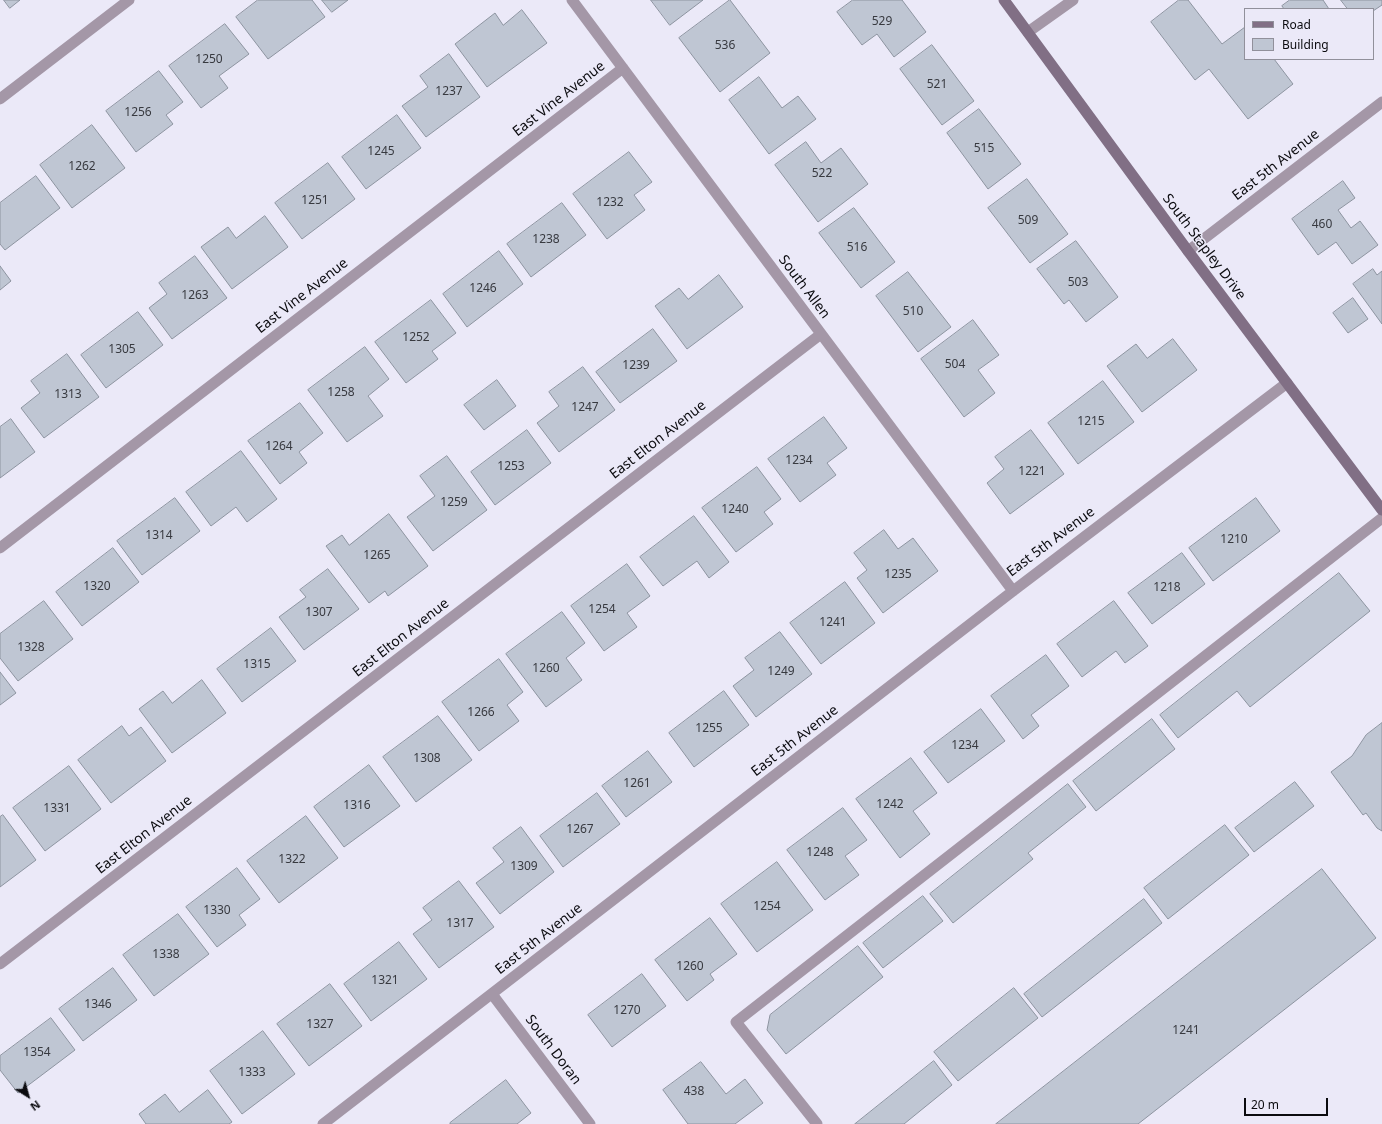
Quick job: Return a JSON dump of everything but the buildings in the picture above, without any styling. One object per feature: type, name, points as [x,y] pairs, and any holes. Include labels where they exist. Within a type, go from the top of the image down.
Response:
[{"type":"main road","name":"South Stapley Drive","points":[[1004,0],[1188,251],[1382,510]]},
{"type":"street","points":[[0,99],[129,0]]},
{"type":"street","name":"South Allen","points":[[572,0],[1012,591]]},
{"type":"street","points":[[1028,32],[1073,0]]},
{"type":"street","name":"East Vine Avenue","points":[[0,548],[623,68]]},
{"type":"street","name":"East 5th Avenue","points":[[1188,251],[1382,102]]},
{"type":"street","name":"East Elton Avenue","points":[[0,964],[821,334]]},
{"type":"street","name":"East 5th Avenue","points":[[323,1124],[1012,591],[1287,382]]},
{"type":"street","points":[[817,1124],[736,1022],[1382,518]]},
{"type":"street","name":"South Doran","points":[[492,994],[590,1124]]}]
